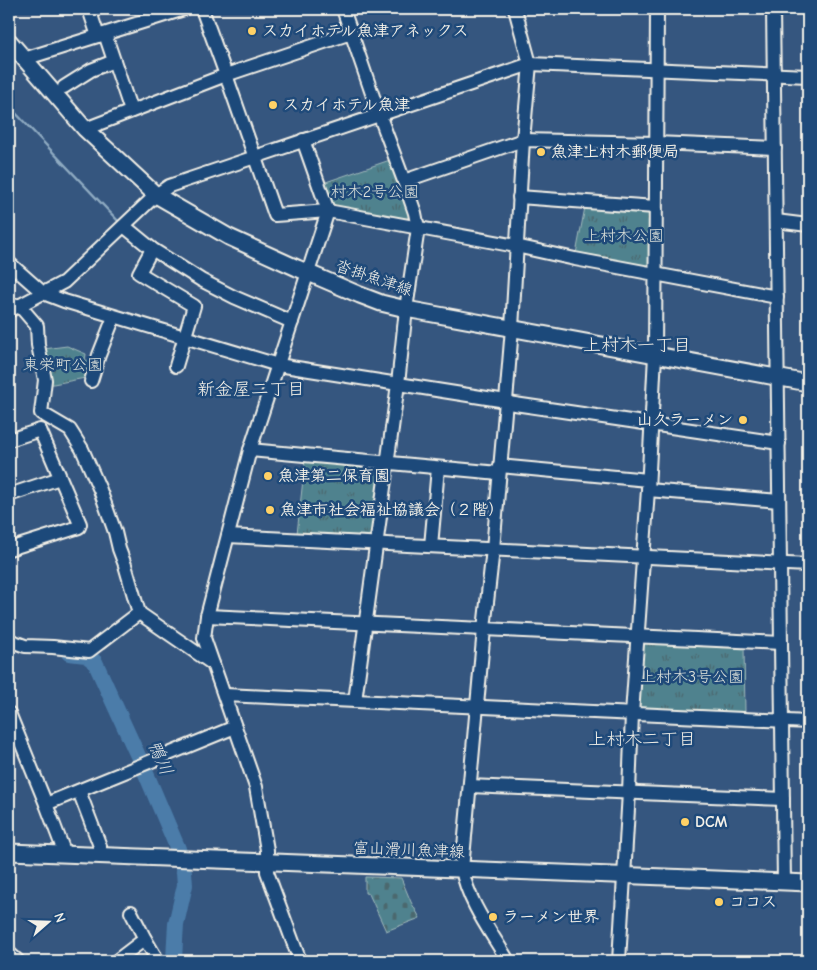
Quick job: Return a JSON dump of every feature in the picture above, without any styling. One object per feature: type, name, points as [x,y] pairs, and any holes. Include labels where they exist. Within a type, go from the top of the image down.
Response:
[{"type":"main road","name":"沓掛魚津線","points":[[9,41],[85,129],[156,195],[229,237],[308,273],[360,295],[406,309],[808,383]]},
{"type":"main road","name":"富山滑川魚津線","points":[[9,852],[808,883]]},
{"type":"street","points":[[89,9],[114,61],[130,112]]},
{"type":"street","points":[[202,9],[275,215],[328,211],[777,298]]},
{"type":"street","points":[[343,9],[415,213],[418,228],[355,701]]},
{"type":"street","points":[[508,961],[471,898],[462,869],[506,401],[523,140],[530,64],[515,9]]},
{"type":"street","points":[[618,961],[655,355],[657,9]]},
{"type":"street","points":[[773,9],[784,882]]},
{"type":"street","points":[[24,59],[176,10]]},
{"type":"street","points":[[85,129],[351,32]]},
{"type":"street","points":[[64,87],[91,70],[114,61]]},
{"type":"street","points":[[213,664],[139,613],[115,532],[100,490],[82,449],[70,430],[41,413],[45,380],[38,345],[37,326],[14,308],[64,282],[156,195],[169,186],[530,64],[808,76]]},
{"type":"street","points":[[300,961],[267,872],[267,850],[256,787],[204,638],[206,616],[250,450],[328,211],[303,140]]},
{"type":"street","points":[[404,181],[523,140],[775,148]]},
{"type":"street","points":[[519,197],[655,207]]},
{"type":"street","points":[[776,221],[808,225]]},
{"type":"street","points":[[124,226],[152,249],[201,280],[234,297],[292,322]]},
{"type":"street","points":[[152,249],[139,273],[194,306],[176,366]]},
{"type":"street","points":[[9,263],[43,293],[70,304],[278,365],[506,401],[508,403],[779,443]]},
{"type":"street","points":[[91,381],[114,317]]},
{"type":"street","points":[[9,440],[40,430],[80,524],[78,527],[9,549]]},
{"type":"street","points":[[250,450],[438,468],[499,470],[779,501]]},
{"type":"street","points":[[432,546],[438,468]]},
{"type":"street","points":[[9,495],[60,478]]},
{"type":"street","points":[[228,536],[808,565]]},
{"type":"street","points":[[9,640],[26,646],[89,651],[139,613]]},
{"type":"street","points":[[206,616],[781,643]]},
{"type":"street","points":[[225,696],[808,722]]},
{"type":"street","points":[[9,713],[65,854]]},
{"type":"street","points":[[46,804],[235,728]]},
{"type":"street","points":[[470,786],[783,799]]},
{"type":"street","points":[[79,791],[100,846],[100,856]]},
{"type":"street","points":[[130,912],[158,961]]},
{"type":"street","points":[[116,961],[145,939]]},
{"type":"street","points":[[9,954],[18,961]]},
{"type":"green space","name":"村木2号公園","points":[[390,160],[409,216],[404,223],[332,208],[323,183]]},
{"type":"green space","name":"上村木公園","points":[[586,202],[655,207],[656,274],[575,259]]},
{"type":"green space","name":"東栄町公園","points":[[67,346],[86,354],[85,360],[99,363],[96,376],[48,385],[44,349]]},
{"type":"green space","points":[[305,461],[382,467],[372,539],[297,534]]},
{"type":"green space","name":"上村木3号公園","points":[[643,641],[744,647],[745,713],[639,708]]},
{"type":"green space","points":[[365,877],[401,878],[420,918],[386,931],[369,894],[365,893]]},
{"type":"waterway","points":[[9,106],[121,224]]},
{"type":"waterway","name":"鴨川","points":[[69,653],[86,655],[95,662],[178,849],[185,885],[176,924],[174,961]]},
{"type":"place","name":"スカイホテル魚津アネックス","points":[[252,31]]},
{"type":"place","name":"スカイホテル魚津","points":[[273,105]]},
{"type":"place","name":"魚津上村木郵便局","points":[[541,152]]},
{"type":"place","name":"山久ラーメン","points":[[743,420]]},
{"type":"place","name":"魚津第二保育園","points":[[268,476]]},
{"type":"place","name":"魚津市社会福祉協議会（２階）","points":[[270,510]]},
{"type":"place","name":"DCM","points":[[685,822]]},
{"type":"place","name":"ココス","points":[[719,902]]},
{"type":"place","name":"ラーメン世界","points":[[493,917]]},
{"type":"district","name":"上村木一丁目","points":[[637,345]]},
{"type":"district","name":"新金屋二丁目","points":[[251,389]]},
{"type":"district","name":"上村木二丁目","points":[[642,739]]}]
